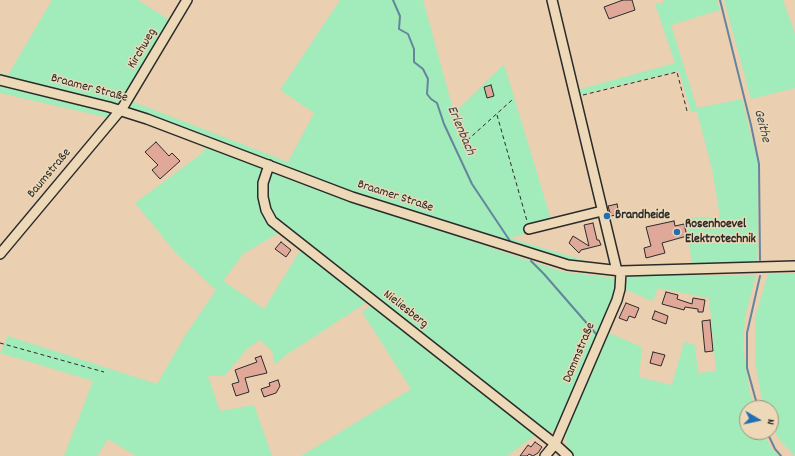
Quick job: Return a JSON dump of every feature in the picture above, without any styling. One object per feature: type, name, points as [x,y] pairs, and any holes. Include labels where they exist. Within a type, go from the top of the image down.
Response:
[{"type":"street","name":"Kirchweg","points":[[120,110],[187,0]]},
{"type":"street","points":[[552,0],[602,211],[619,271]]},
{"type":"street","name":"Braamer Straße","points":[[0,80],[120,110],[269,164],[352,197],[549,260],[583,268],[619,271],[795,266]]},
{"type":"street","name":"Baumstraße","points":[[0,254],[120,110]]},
{"type":"street","name":"Nieliesberg","points":[[269,164],[263,183],[263,197],[266,210],[272,221],[555,444],[568,456]]},
{"type":"street","points":[[529,229],[602,211]]},
{"type":"street","name":"Dammstraße","points":[[545,456],[555,444],[617,300],[620,289],[619,271]]},
{"type":"path","points":[[575,97],[677,72],[687,111]]},
{"type":"path","points":[[462,145],[512,100]]},
{"type":"path","points":[[497,115],[529,229]]},
{"type":"path","points":[[0,343],[104,372]]},
{"type":"green space","points":[[52,0],[138,0],[171,21],[109,118],[0,93],[0,73],[8,75]]},
{"type":"green space","points":[[340,0],[423,0],[454,113],[504,64],[553,226],[510,238],[600,265],[594,266],[546,256],[330,184],[128,108],[131,101],[288,162],[314,113],[280,90]]},
{"type":"green space","points":[[663,0],[717,0],[720,10],[671,25],[697,108],[742,99],[758,164],[757,261],[692,266],[686,217],[720,217],[712,169],[697,112],[691,112],[679,71],[579,95],[577,90],[675,63],[655,4],[663,3]]},
{"type":"green space","points":[[724,0],[783,0],[795,34],[795,88],[751,99]]},
{"type":"green space","points":[[209,145],[351,200],[536,263],[564,272],[616,278],[613,300],[558,429],[548,434],[537,434],[507,456],[301,456],[411,389],[362,312],[372,305],[274,220],[260,198],[280,232],[243,254],[223,281],[264,309],[301,249],[366,303],[286,355],[275,365],[272,351],[260,340],[248,348],[224,376],[208,376],[220,411],[254,405],[272,456],[136,456],[108,439],[97,456],[64,456],[93,381],[0,353],[8,336],[157,384],[186,334],[216,290],[176,253],[135,203],[201,154]]},
{"type":"green space","points":[[795,273],[795,456],[779,439],[779,400],[762,400],[755,362],[755,318],[768,274]]},
{"type":"green space","points":[[626,275],[756,275],[745,317],[743,348],[752,400],[739,400],[739,440],[767,440],[778,456],[574,456],[567,450],[565,432],[609,333],[642,347],[639,377],[672,385],[684,342],[695,345],[698,373],[716,371],[709,298],[658,288],[653,301],[624,289]]},
{"type":"building","points":[[623,0],[632,0],[635,10],[609,19],[604,7]]},
{"type":"building","points":[[491,85],[494,96],[487,98],[484,87]]},
{"type":"building","points":[[156,142],[169,156],[172,153],[180,161],[160,179],[152,170],[158,165],[145,152]]},
{"type":"building","points":[[617,204],[619,214],[611,216],[608,206]]},
{"type":"building","name":"Rosenhoevel Elektrotechnik","points":[[674,221],[675,226],[684,224],[687,236],[662,243],[665,253],[646,258],[644,248],[651,246],[646,227]]},
{"type":"building","points":[[593,223],[597,240],[599,240],[601,245],[581,250],[579,253],[569,243],[573,236],[589,246],[584,225]]},
{"type":"building","points":[[281,242],[291,250],[286,257],[275,249]]},
{"type":"building","points":[[666,292],[678,295],[677,299],[692,304],[693,298],[705,300],[703,312],[698,312],[698,309],[685,307],[684,310],[662,304]]},
{"type":"building","points":[[626,303],[639,308],[635,318],[629,316],[627,321],[619,318]]},
{"type":"building","points":[[655,311],[668,316],[666,324],[652,319]]},
{"type":"building","points":[[710,320],[713,351],[705,352],[702,321]]},
{"type":"building","points":[[653,352],[665,355],[661,366],[650,363]]},
{"type":"building","points":[[261,356],[267,373],[245,378],[249,392],[236,396],[232,384],[239,382],[235,370],[257,362],[255,358]]},
{"type":"building","points":[[278,380],[280,386],[276,393],[264,397],[261,389],[270,386],[269,383]]},
{"type":"building","points":[[535,442],[542,447],[538,453],[533,456],[529,454],[527,456],[520,456],[528,445],[531,447]]},
{"type":"waterway","name":"Erlenbach","points":[[393,0],[400,16],[399,29],[408,34],[414,49],[414,62],[423,69],[428,79],[427,94],[437,103],[444,124],[472,184],[512,244]]},
{"type":"waterway","name":"Geithe","points":[[720,0],[751,125],[759,164],[760,260]]},
{"type":"waterway","name":"Erlenbach","points":[[531,261],[597,335]]},
{"type":"waterway","name":"Geithe","points":[[756,400],[747,368],[747,333],[760,276]]},
{"type":"waterway","name":"Geithe","points":[[771,440],[775,449],[781,456]]},
{"type":"place","name":"Brandheide","points":[[607,216]]},
{"type":"place","name":"Rosenhoevel Elektrotechnik","points":[[677,232]]}]
